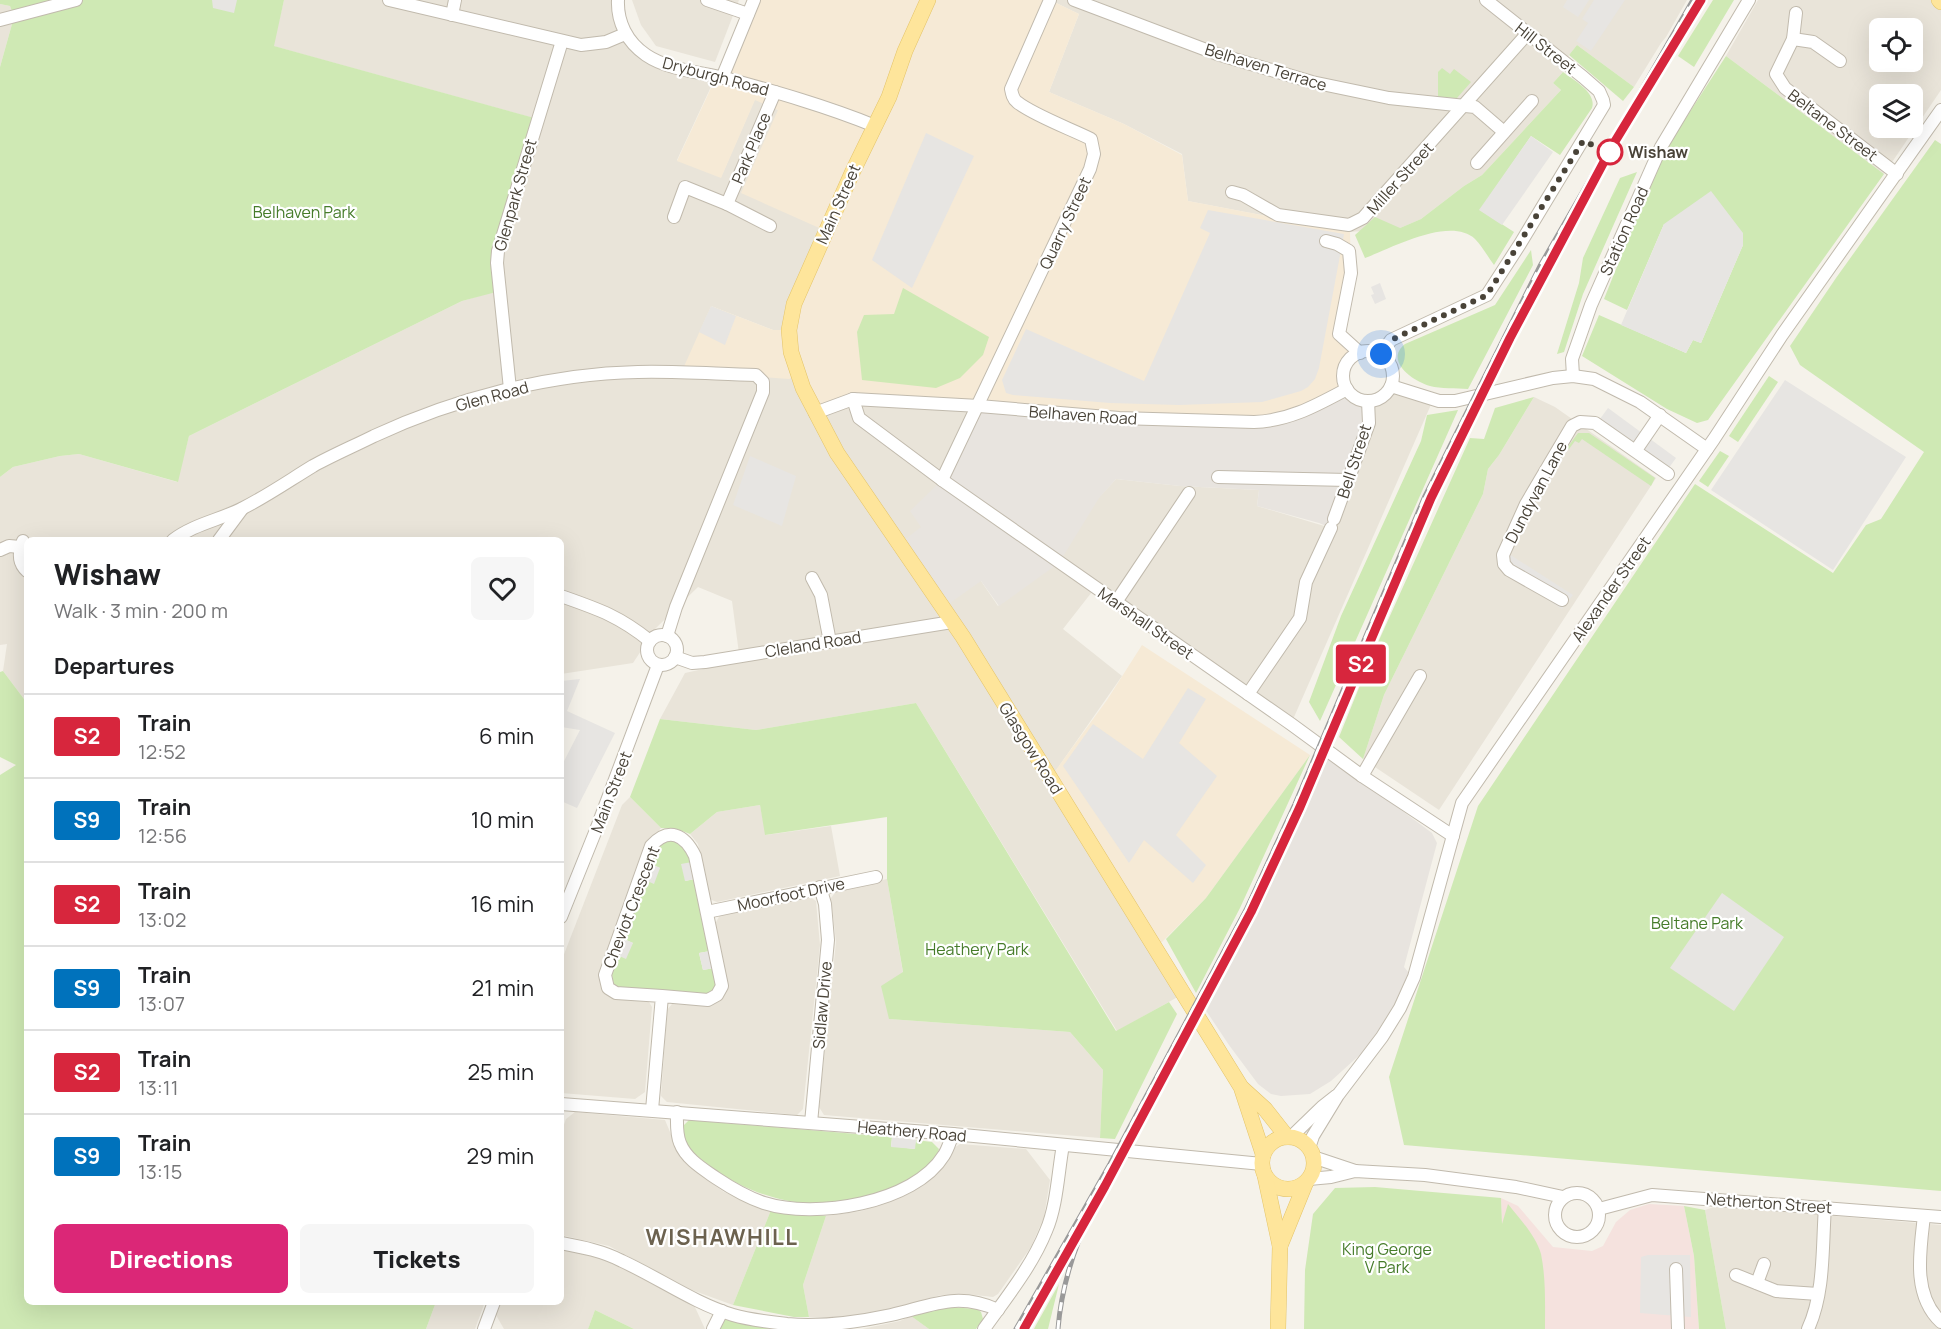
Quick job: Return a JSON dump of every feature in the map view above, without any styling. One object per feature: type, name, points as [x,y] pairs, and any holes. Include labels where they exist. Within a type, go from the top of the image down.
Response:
[{"type":"main road","name":"Main Street","points":[[815,413],[790,352],[789,330],[794,304],[875,126],[928,0]]},
{"type":"main road","name":"Glasgow Road","points":[[815,413],[855,481],[952,622],[1241,1087],[1265,1109],[1289,1137]]},
{"type":"main road","name":"Glasgow Road","points":[[1241,1087],[1263,1165],[1280,1246],[1278,1329]]},
{"type":"main road","points":[[1289,1137],[1298,1139],[1311,1153],[1313,1166],[1308,1180],[1299,1186],[1284,1189],[1270,1182],[1263,1165],[1275,1141],[1289,1137]]},
{"type":"main road","name":"Glasgow Road","points":[[1280,1246],[1308,1180]]},
{"type":"street","points":[[0,20],[76,0]]},
{"type":"street","points":[[389,0],[562,41],[592,45],[625,34],[617,12],[618,0]]},
{"type":"street","points":[[452,15],[456,0]]},
{"type":"street","points":[[707,0],[748,14]]},
{"type":"street","points":[[722,78],[754,0]]},
{"type":"street","name":"Quarry Street","points":[[942,480],[1081,190],[1094,154],[1091,139],[1030,110],[1015,101],[1012,94],[1011,89],[1050,0]]},
{"type":"street","name":"Belhaven Terrace","points":[[1074,0],[1217,54],[1312,82],[1389,98],[1464,106]]},
{"type":"street","name":"Station Road","points":[[1573,376],[1572,359],[1591,305],[1661,147],[1749,0]]},
{"type":"street","name":"Hill Street","points":[[1381,354],[1391,340],[1487,295],[1604,105],[1599,91],[1494,2]]},
{"type":"street","name":"Beltane Street","points":[[1796,13],[1793,39],[1776,75],[1779,82],[1897,174]]},
{"type":"street","name":"Miller Street","points":[[1232,192],[1243,195],[1278,215],[1349,225],[1363,218],[1528,33]]},
{"type":"street","name":"Dryburgh Road","points":[[625,34],[635,45],[658,61],[775,92],[835,110],[875,126]]},
{"type":"street","points":[[1793,39],[1813,42],[1840,61]]},
{"type":"street","name":"Glenpark Street","points":[[510,389],[497,264],[498,251],[562,41]]},
{"type":"street","name":"Park Place","points":[[727,204],[775,92]]},
{"type":"street","points":[[1477,163],[1532,101]]},
{"type":"street","points":[[1464,106],[1475,107],[1504,132]]},
{"type":"street","name":"Alexander Street","points":[[1311,1153],[1313,1136],[1338,1095],[1382,1037],[1400,1008],[1414,977],[1462,802],[1707,449],[1782,335],[1941,110]]},
{"type":"street","name":"Park Place","points":[[674,217],[685,187],[727,204],[770,226]]},
{"type":"street","points":[[1326,241],[1338,244],[1349,252],[1350,273],[1339,334],[1360,353]]},
{"type":"street","points":[[1370,351],[1381,354],[1390,365],[1394,379],[1382,397],[1368,401],[1354,396],[1347,389],[1344,371],[1350,360],[1360,353],[1370,351]]},
{"type":"street","name":"Glen Road","points":[[177,537],[186,530],[242,509],[316,465],[401,424],[510,389],[576,377],[635,372],[756,375],[763,382],[763,393],[676,607],[667,636]]},
{"type":"street","points":[[1391,386],[1439,401],[1455,400],[1553,378],[1573,376],[1594,379],[1640,402],[1707,449]]},
{"type":"street","name":"Belhaven Road","points":[[815,413],[853,399],[979,406],[1119,418],[1271,421],[1311,408],[1347,389]]},
{"type":"street","name":"Marshall Street","points":[[853,399],[859,418],[942,480],[1362,776],[1453,836]]},
{"type":"street","name":"Bell Street","points":[[1248,694],[1300,618],[1306,582],[1333,524],[1369,423],[1368,401]]},
{"type":"street","points":[[1636,450],[1660,416]]},
{"type":"street","name":"Dundyvan Lane","points":[[1562,600],[1509,570],[1504,564],[1503,555],[1547,465],[1572,426],[1580,422],[1595,423],[1668,474]]},
{"type":"street","points":[[1218,477],[1348,480]]},
{"type":"street","points":[[1116,602],[1189,493]]},
{"type":"street","name":"Glen Road","points":[[221,537],[242,509]]},
{"type":"street","points":[[0,550],[22,544],[20,560],[24,566]]},
{"type":"street","points":[[812,578],[821,595],[830,642]]},
{"type":"street","points":[[564,597],[608,612],[650,641]]},
{"type":"street","name":"Cleland Road","points":[[675,657],[692,663],[952,622]]},
{"type":"street","points":[[658,636],[667,636],[677,647],[675,657],[668,664],[658,665],[647,655],[647,645],[650,641],[658,636]]},
{"type":"street","name":"Main Street","points":[[564,910],[658,665]]},
{"type":"street","points":[[1362,776],[1420,676]]},
{"type":"street","name":"Cheviot Crescent","points":[[675,835],[683,838],[695,855],[722,986],[717,994],[708,1000],[662,996],[616,993],[608,988],[605,975],[651,846],[658,838],[675,835]]},
{"type":"street","name":"Moorfoot Drive","points":[[707,912],[876,877]]},
{"type":"street","name":"Sidlaw Drive","points":[[810,1123],[828,940],[825,904],[820,887]]},
{"type":"street","points":[[652,1110],[662,996]]},
{"type":"street","name":"Alexander Street","points":[[1289,1137],[1338,1095]]},
{"type":"street","name":"Heathery Road","points":[[564,1104],[953,1134],[1263,1165]]},
{"type":"street","points":[[676,1112],[680,1143],[698,1166],[743,1195],[774,1205],[799,1208],[840,1208],[889,1195],[915,1182],[930,1170],[943,1157],[953,1134]]},
{"type":"street","points":[[984,1329],[1037,1251],[1047,1230],[1063,1145]]},
{"type":"street","points":[[1311,1153],[1355,1171],[1425,1175],[1516,1187],[1563,1197]]},
{"type":"street","points":[[1308,1180],[1355,1171]]},
{"type":"street","points":[[1573,1192],[1588,1195],[1596,1202],[1599,1209],[1599,1220],[1592,1232],[1585,1236],[1566,1235],[1555,1219],[1558,1202],[1573,1192]]},
{"type":"street","name":"Netherton Street","points":[[1599,1209],[1652,1195],[1941,1217]]},
{"type":"street","points":[[1808,1329],[1815,1313],[1818,1294],[1825,1207]]},
{"type":"street","points":[[1924,1216],[1919,1256],[1920,1279],[1928,1304],[1941,1322]]},
{"type":"street","points":[[564,1244],[587,1248],[622,1260],[722,1311],[784,1326],[857,1321],[955,1300],[974,1301],[998,1310]]},
{"type":"street","points":[[1756,1283],[1764,1264]]},
{"type":"street","points":[[1676,1269],[1678,1329]]},
{"type":"street","points":[[1736,1275],[1776,1291],[1818,1294]]},
{"type":"street","points":[[484,1329],[493,1305]]},
{"type":"street","points":[[713,1329],[722,1311]]},
{"type":"shaded area","points":[[212,0],[237,0],[234,13],[213,8]]},
{"type":"shaded area","points":[[284,0],[618,0],[617,12],[646,54],[716,76],[677,160],[721,177],[755,99],[778,110],[827,232],[789,330],[773,330],[711,306],[798,376],[853,399],[979,406],[981,581],[998,606],[1116,479],[1180,486],[1259,490],[1257,506],[1331,528],[1368,401],[1382,397],[1391,386],[1433,400],[1291,724],[1095,588],[1063,629],[1122,676],[1050,779],[1183,994],[1117,1031],[916,703],[756,730],[660,719],[685,673],[740,661],[732,601],[698,587],[656,628],[633,663],[564,674],[564,537],[24,537],[24,699],[3,671],[7,644],[0,645],[0,477],[13,467],[79,454],[177,482],[189,436],[462,301],[493,292],[497,263],[537,119],[273,46]]},
{"type":"shaded area","points":[[632,0],[739,0],[715,62],[656,46],[641,25]]},
{"type":"shaded area","points":[[752,0],[1050,0],[1079,14],[1049,92],[1124,124],[1182,155],[1188,201],[1350,232],[1351,273],[1339,334],[1360,353],[1346,365],[1344,377],[1347,389],[1271,421],[853,399],[815,413],[798,376],[789,379],[682,371],[711,306],[773,330],[789,330],[826,231],[741,193],[778,110],[755,100],[721,178],[677,161]]},
{"type":"shaded area","points":[[1050,0],[1687,0],[1634,87],[1577,45],[1569,55],[1563,72],[1553,83],[1561,90],[1482,175],[1421,219],[1400,228],[1350,232],[1188,201],[1182,154],[1124,124],[1049,92],[1079,14]]},
{"type":"shaded area","points":[[1567,0],[1589,0],[1578,17],[1563,7]]},
{"type":"shaded area","points":[[1594,0],[1625,0],[1591,51],[1576,41],[1588,23],[1582,19]]},
{"type":"shaded area","points":[[1758,0],[1933,0],[1941,10],[1941,90],[1923,117],[1923,84],[1869,84],[1869,138],[1908,138],[1884,174],[1726,56]]},
{"type":"shaded area","points":[[0,4],[10,6],[14,17],[0,67]]},
{"type":"shaded area","points":[[926,133],[974,156],[912,288],[872,260]]},
{"type":"shaded area","points":[[1531,136],[1553,152],[1502,225],[1479,210]]},
{"type":"shaded area","points":[[1711,191],[1743,233],[1743,245],[1701,343],[1693,340],[1686,353],[1621,325],[1664,224]]},
{"type":"shaded area","points":[[1208,210],[1344,234],[1319,368],[1315,379],[1308,387],[1262,402],[1179,405],[1110,403],[1006,393],[1002,380],[1026,329],[1144,381],[1210,233],[1200,228]]},
{"type":"shaded area","points":[[1380,283],[1386,299],[1375,304],[1371,295],[1374,294],[1371,287]]},
{"type":"shaded area","points":[[711,306],[736,316],[725,345],[699,332]]},
{"type":"shaded area","points":[[1785,380],[1906,457],[1833,570],[1711,490]]},
{"type":"shaded area","points":[[1351,393],[1363,400],[1369,423],[1331,528],[1257,506],[1259,490],[1180,486],[1116,479],[1099,498],[1059,563],[999,606],[981,581],[943,608],[898,545],[921,527],[910,511],[942,480],[979,406],[1254,422]]},
{"type":"shaded area","points":[[1534,397],[1555,407],[1656,478],[1439,810],[1363,759],[1384,695],[1483,494],[1488,469]]},
{"type":"shaded area","points":[[1608,408],[1676,458],[1668,469],[1600,419]]},
{"type":"shaded area","points":[[750,456],[796,476],[782,526],[733,505]]},
{"type":"shaded area","points":[[1509,554],[1573,595],[1562,609],[1498,568]]},
{"type":"shaded area","points":[[1142,645],[1310,755],[1206,898],[1155,949],[1050,778],[1107,700]]},
{"type":"shaded area","points":[[580,679],[567,711],[615,733],[577,808],[564,802],[564,761],[580,730],[564,727],[564,681]]},
{"type":"shaded area","points":[[1188,688],[1206,699],[1179,743],[1217,776],[1176,835],[1206,865],[1193,883],[1144,840],[1129,863],[1063,766],[1093,724],[1143,759]]},
{"type":"shaded area","points":[[1327,755],[1432,833],[1437,843],[1404,967],[1409,973],[1395,1005],[1364,1051],[1331,1081],[1310,1094],[1281,1096],[1271,1094],[1258,1084],[1205,1009],[1255,916]]},
{"type":"shaded area","points":[[630,797],[661,828],[656,834],[600,974],[604,992],[613,999],[649,1002],[652,1007],[645,1092],[635,1099],[564,1093],[564,954],[622,805]]},
{"type":"shaded area","points":[[760,805],[766,835],[831,826],[840,876],[717,902],[709,899],[698,844],[690,834],[717,812]]},
{"type":"shaded area","points":[[692,862],[695,879],[685,881],[681,864]]},
{"type":"shaded area","points":[[651,864],[660,868],[654,884],[645,880]]},
{"type":"shaded area","points":[[887,879],[903,973],[889,1019],[1070,1032],[1103,1070],[1100,1138],[824,1115],[819,1107],[836,942],[831,898],[837,890]]},
{"type":"shaded area","points":[[1722,893],[1784,937],[1734,1011],[1670,968]]},
{"type":"shaded area","points":[[810,897],[816,901],[820,945],[803,1109],[797,1115],[667,1102],[661,1096],[667,1010],[672,1004],[711,1006],[721,999],[715,924],[720,915]]},
{"type":"shaded area","points":[[624,939],[633,943],[626,959],[617,955]]},
{"type":"shaded area","points":[[710,951],[714,968],[703,970],[699,953]]},
{"type":"shaded area","points":[[575,1112],[665,1120],[675,1144],[700,1175],[724,1192],[771,1210],[733,1305],[689,1289],[609,1246],[564,1236],[564,1125],[566,1119]]},
{"type":"shaded area","points":[[892,1137],[916,1140],[915,1149],[891,1147]]},
{"type":"shaded area","points":[[960,1144],[1026,1149],[1050,1180],[1044,1217],[1031,1247],[998,1294],[993,1297],[966,1294],[941,1295],[851,1317],[809,1317],[803,1285],[826,1216],[862,1211],[910,1193],[935,1175],[948,1161],[954,1148]]},
{"type":"shaded area","points":[[1501,1198],[1518,1206],[1553,1247],[1592,1251],[1603,1246],[1616,1222],[1630,1210],[1649,1204],[1684,1206],[1694,1256],[1699,1329],[1506,1329]]},
{"type":"shaded area","points":[[1717,1206],[1941,1225],[1941,1329],[1726,1329],[1705,1210]]},
{"type":"shaded area","points":[[564,1250],[585,1253],[614,1264],[694,1305],[705,1329],[634,1329],[595,1310],[588,1329],[504,1329],[496,1315],[500,1305],[564,1305]]},
{"type":"shaded area","points":[[1690,1255],[1691,1317],[1640,1313],[1641,1257]]},
{"type":"shaded area","points":[[435,1305],[484,1305],[475,1329],[426,1329]]},
{"type":"shaded area","points":[[911,1316],[929,1329],[862,1329],[900,1321]]},
{"type":"green space","name":"Belhaven Park","points":[[0,0],[284,0],[274,46],[538,119],[501,235],[500,291],[462,301],[189,436],[178,482],[79,454],[13,467],[0,477],[0,67],[14,17],[10,6],[0,4]]},
{"type":"green space","points":[[1713,0],[1734,0],[1694,67],[1678,56]]},
{"type":"green space","points":[[1577,45],[1634,87],[1623,101],[1569,55]]},
{"type":"green space","points":[[1726,56],[1884,174],[1708,420],[1697,423],[1667,409],[1582,356],[1599,315],[1686,353],[1693,340],[1701,343],[1743,245],[1664,224],[1627,310],[1604,299],[1669,144]]},
{"type":"green space","points":[[1442,68],[1450,74],[1454,69],[1471,82],[1457,98],[1438,97],[1438,72]]},
{"type":"green space","points":[[1563,72],[1588,92],[1593,102],[1592,108],[1560,155],[1531,136],[1480,210],[1514,232],[1494,265],[1475,239],[1464,233],[1451,231],[1421,236],[1365,258],[1355,235],[1375,217],[1400,228],[1421,219],[1482,175],[1561,90],[1553,83]]},
{"type":"green space","name":"Beltane Park","points":[[1935,140],[1941,144],[1941,1191],[1404,1145],[1389,1077],[1478,806],[1695,484],[1833,573],[1866,525],[1881,519],[1924,452],[1800,365],[1790,346]]},
{"type":"green space","points":[[1637,172],[1583,294],[1564,352],[1557,354],[1579,283],[1583,258],[1620,178]]},
{"type":"green space","points":[[1531,250],[1533,265],[1468,389],[1430,386],[1416,380],[1403,370],[1398,357],[1399,350],[1405,344],[1495,305]]},
{"type":"green space","points":[[903,288],[989,337],[983,355],[960,378],[936,388],[862,380],[857,332],[864,315],[894,314]]},
{"type":"green space","points":[[1769,376],[1778,382],[1738,442],[1729,436]]},
{"type":"green space","points":[[1534,397],[1488,469],[1483,494],[1384,695],[1363,759],[1339,737],[1371,658],[1470,438],[1484,439],[1495,408]]},
{"type":"green space","points":[[1458,410],[1320,721],[1309,702],[1341,616],[1421,441],[1427,415]]},
{"type":"green space","points":[[1578,433],[1589,433],[1655,478],[1651,486],[1582,439],[1579,443],[1575,441],[1569,449],[1567,448]]},
{"type":"green space","points":[[1720,451],[1729,456],[1708,487],[1699,481]]},
{"type":"green space","points":[[3,671],[24,699],[24,1305],[435,1305],[426,1329],[0,1329],[0,775],[16,765],[0,757],[0,672]]},
{"type":"green space","name":"Heathery Park","points":[[916,703],[1116,1031],[1169,1002],[1177,1014],[1115,1139],[1100,1138],[1103,1070],[1070,1032],[889,1019],[881,986],[903,972],[887,879],[887,817],[765,835],[760,805],[717,812],[690,834],[677,829],[661,828],[630,797],[660,719],[756,730]]},
{"type":"green space","points":[[1310,755],[1240,908],[1196,993],[1166,939],[1206,898]]},
{"type":"green space","points":[[666,840],[681,841],[692,862],[685,881],[695,879],[710,951],[699,953],[703,970],[714,968],[717,989],[700,996],[616,987],[613,980],[612,971],[615,958],[633,943],[624,939],[645,880],[660,868],[651,864],[655,851]]},
{"type":"green space","points":[[689,1120],[892,1137],[891,1146],[914,1149],[916,1140],[932,1142],[939,1149],[926,1167],[915,1175],[891,1189],[866,1198],[840,1203],[814,1204],[787,1201],[762,1194],[737,1183],[697,1156],[683,1134],[682,1127]]},
{"type":"green space","name":"King George V Park","points":[[1375,1187],[1501,1198],[1502,1224],[1508,1204],[1539,1247],[1543,1263],[1545,1329],[1304,1329],[1305,1270],[1313,1214],[1335,1188]]},
{"type":"green space","points":[[1684,1206],[1705,1210],[1726,1329],[1699,1329],[1694,1256]]},
{"type":"green space","points":[[771,1210],[826,1216],[803,1285],[809,1317],[794,1317],[733,1305]]},
{"type":"green space","points":[[1059,1284],[1048,1329],[1034,1329],[1036,1325]]},
{"type":"green space","points":[[949,1307],[977,1309],[981,1312],[983,1319],[976,1329],[929,1329],[911,1316]]},
{"type":"green space","points":[[595,1310],[634,1329],[588,1329]]},
{"type":"green space","points":[[729,1318],[771,1329],[718,1329],[722,1321]]},
{"type":"railway","points":[[1016,1329],[1110,1164],[1246,910],[1295,804],[1425,496],[1540,266],[1693,0]]},
{"type":"railway","points":[[1058,1329],[1069,1270],[1091,1214]]},
{"type":"train","name":"S2","points":[[1024,1329],[1127,1146],[1251,912],[1300,807],[1431,498],[1510,338],[1614,143],[1701,0]]},
{"type":"place","name":"Wishaw","points":[[1610,152]]},
{"type":"district","name":"WISHAWHILL","points":[[722,1237]]},
{"type":"route","points":[[1381,354],[1391,340],[1487,295],[1496,284],[1583,141],[1610,152]]}]
